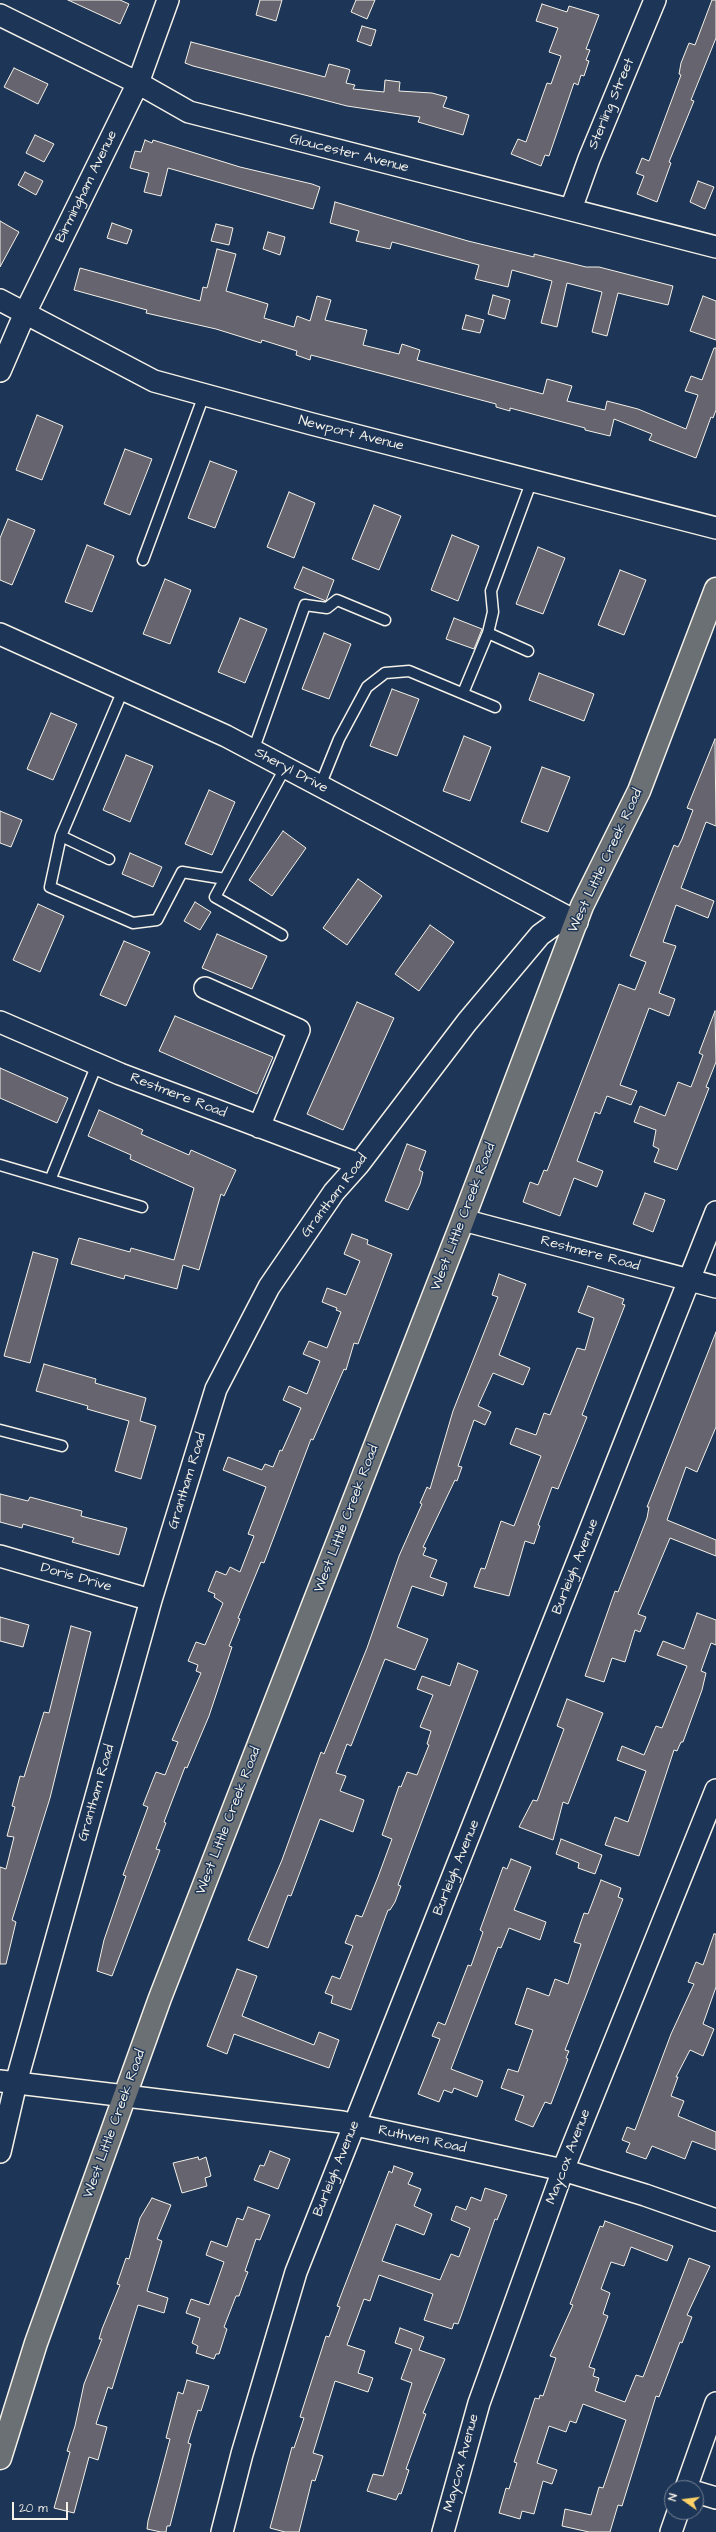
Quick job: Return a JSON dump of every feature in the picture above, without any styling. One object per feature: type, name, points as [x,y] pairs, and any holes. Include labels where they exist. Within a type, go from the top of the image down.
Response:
[{"type":"main road","name":"West Little Creek Road","points":[[0,2458],[36,2343],[160,1998],[463,1220],[576,922],[639,792],[716,589]]},
{"type":"street","name":"Birmingham Avenue","points":[[0,371],[25,313],[138,83],[168,0]]},
{"type":"street","name":"Sterling Street","points":[[571,209],[589,159],[652,1]]},
{"type":"street","name":"Gloucester Avenue","points":[[0,15],[138,83],[189,112],[716,247]]},
{"type":"street","name":"Newport Avenue","points":[[0,300],[154,381],[716,528]]},
{"type":"street","name":"Sheryl Drive","points":[[0,634],[253,751],[576,922]]},
{"type":"street","name":"Grantham Road","points":[[0,2152],[8,2082],[151,1600],[216,1389],[269,1287],[334,1192],[359,1164],[467,1022],[540,934],[555,924],[576,922]]},
{"type":"street","points":[[205,988],[299,1030],[259,1126]]},
{"type":"street","name":"Restmere Road","points":[[0,1022],[97,1064],[359,1164]]},
{"type":"street","name":"Burleigh Avenue","points":[[222,2532],[242,2454],[296,2272],[716,1212]]},
{"type":"street","name":"Restmere Road","points":[[463,1220],[716,1287]]},
{"type":"street","name":"Doris Drive","points":[[0,1556],[151,1600]]},
{"type":"street","name":"Maycox Avenue","points":[[443,2532],[478,2403],[563,2170],[716,1790]]},
{"type":"street","name":"Ruthven Road","points":[[8,2082],[355,2125],[563,2170],[645,2195],[716,2220]]},
{"type":"street","points":[[689,2480],[716,2403]]},
{"type":"street","points":[[704,2494],[716,2498]]},
{"type":"street","points":[[671,2532],[675,2520]]},
{"type":"lane","points":[[143,560],[204,395]]},
{"type":"lane","points":[[463,693],[488,633],[493,612],[491,590],[532,480]]},
{"type":"lane","points":[[253,751],[306,605],[327,608],[337,600],[385,620]]},
{"type":"lane","points":[[488,633],[528,651]]},
{"type":"lane","points":[[320,786],[339,740],[367,687],[385,673],[410,671],[496,707]]},
{"type":"lane","points":[[123,690],[61,836],[50,887],[133,923],[156,920],[182,872],[225,879]]},
{"type":"lane","points":[[282,935],[215,897],[285,768]]},
{"type":"lane","points":[[61,836],[109,859]]},
{"type":"lane","points":[[51,1178],[97,1064]]},
{"type":"lane","points":[[0,1164],[51,1178],[142,1207]]},
{"type":"lane","points":[[0,1430],[62,1446]]},
{"type":"building","points":[[68,0],[120,0],[129,4],[120,24]]},
{"type":"building","points":[[260,0],[282,0],[276,21],[256,15]]},
{"type":"building","points":[[356,0],[375,0],[367,19],[351,12]]},
{"type":"building","points":[[712,0],[716,0],[716,38],[691,100],[694,101],[669,162],[671,163],[657,202],[637,194],[644,176],[636,173],[642,158],[649,161],[681,75],[679,74],[681,63],[689,43],[695,45]]},
{"type":"building","points":[[542,4],[567,12],[569,6],[599,15],[586,49],[590,50],[586,60],[589,61],[584,76],[581,75],[578,85],[574,83],[549,156],[545,155],[541,166],[511,154],[518,139],[526,142],[547,83],[551,84],[561,56],[549,52],[558,28],[536,21]]},
{"type":"building","points":[[362,26],[376,30],[371,46],[357,41]]},
{"type":"building","points":[[191,42],[325,77],[329,64],[348,69],[350,70],[346,83],[355,85],[353,89],[384,92],[385,80],[400,82],[399,91],[432,93],[447,97],[443,107],[469,115],[463,135],[418,122],[420,117],[347,106],[193,66],[185,63]]},
{"type":"building","points":[[14,68],[48,84],[38,104],[4,87]]},
{"type":"building","points":[[35,135],[54,144],[44,162],[26,153]]},
{"type":"building","points":[[145,140],[152,143],[153,140],[240,167],[320,187],[313,209],[168,168],[161,196],[144,192],[149,173],[130,168],[135,151],[141,152]]},
{"type":"building","points":[[25,172],[43,181],[36,195],[18,185]]},
{"type":"building","points":[[698,181],[714,187],[705,209],[690,202]]},
{"type":"building","points":[[335,202],[468,241],[534,257],[534,254],[586,267],[599,267],[673,286],[668,305],[618,293],[607,336],[592,332],[602,292],[567,283],[557,327],[541,323],[552,281],[512,270],[508,287],[475,279],[479,265],[392,242],[390,249],[356,241],[359,231],[330,223]]},
{"type":"building","points":[[0,221],[19,232],[0,267]]},
{"type":"building","points":[[112,223],[132,230],[127,244],[107,238]]},
{"type":"building","points":[[216,224],[233,228],[229,245],[211,241]]},
{"type":"building","points":[[268,232],[285,237],[280,255],[263,249]]},
{"type":"building","points":[[217,249],[236,254],[226,291],[268,304],[264,318],[294,327],[297,316],[310,321],[317,296],[331,300],[325,320],[367,330],[363,345],[399,354],[402,344],[420,350],[417,360],[543,394],[547,379],[572,386],[567,401],[605,410],[607,401],[638,409],[686,429],[698,395],[685,391],[691,376],[702,380],[714,348],[716,348],[716,410],[713,418],[711,417],[696,458],[649,440],[652,434],[614,419],[610,436],[510,408],[510,411],[496,407],[496,404],[311,355],[310,360],[296,355],[297,351],[262,340],[261,343],[216,329],[146,313],[147,310],[74,290],[80,268],[200,301],[203,287],[207,288]]},
{"type":"building","points":[[493,295],[510,300],[505,319],[488,314]]},
{"type":"building","points":[[703,296],[716,301],[716,340],[690,331]]},
{"type":"building","points":[[466,315],[484,320],[480,333],[462,329]]},
{"type":"building","points":[[37,415],[63,426],[42,480],[16,470]]},
{"type":"building","points":[[125,449],[152,459],[130,515],[104,504]]},
{"type":"building","points":[[210,461],[237,471],[215,528],[188,518]]},
{"type":"building","points":[[289,492],[315,503],[294,558],[267,547]]},
{"type":"building","points":[[374,505],[401,516],[379,570],[352,559]]},
{"type":"building","points":[[8,519],[35,530],[12,585],[0,580],[0,538]]},
{"type":"building","points":[[452,535],[479,546],[458,601],[431,590]]},
{"type":"building","points":[[87,545],[114,556],[92,612],[65,602]]},
{"type":"building","points":[[538,547],[565,558],[543,614],[516,604]]},
{"type":"building","points":[[303,567],[334,580],[326,601],[294,588]]},
{"type":"building","points":[[620,570],[646,580],[624,635],[598,625]]},
{"type":"building","points":[[165,579],[191,590],[170,644],[143,634]]},
{"type":"building","points":[[240,618],[267,629],[245,683],[218,672]]},
{"type":"building","points":[[454,618],[482,629],[474,649],[446,639]]},
{"type":"building","points":[[324,633],[351,644],[329,699],[302,689]]},
{"type":"building","points":[[539,673],[594,694],[584,721],[529,700]]},
{"type":"building","points":[[392,689],[419,699],[397,756],[370,746]]},
{"type":"building","points":[[51,713],[77,724],[53,780],[27,769]]},
{"type":"building","points":[[464,736],[491,747],[470,801],[443,791]]},
{"type":"building","points":[[715,739],[716,826],[706,822],[681,888],[714,901],[708,918],[676,905],[663,942],[676,946],[659,993],[675,999],[669,1016],[649,1008],[620,1085],[637,1091],[631,1105],[607,1096],[600,1114],[595,1112],[577,1161],[603,1171],[597,1187],[574,1178],[560,1216],[523,1202],[530,1182],[538,1185],[544,1170],[547,1171],[619,984],[635,990],[646,962],[630,956],[674,845],[678,847],[682,839],[693,810],[687,808]]},
{"type":"building","points":[[126,755],[153,766],[130,822],[103,810]]},
{"type":"building","points":[[542,767],[570,777],[548,832],[521,822]]},
{"type":"building","points":[[209,790],[235,802],[212,855],[185,844]]},
{"type":"building","points":[[0,811],[22,820],[11,847],[0,843]]},
{"type":"building","points":[[283,831],[306,848],[272,896],[249,880]]},
{"type":"building","points":[[130,853],[162,867],[153,887],[122,874]]},
{"type":"building","points":[[358,879],[382,896],[347,945],[323,928]]},
{"type":"building","points":[[195,902],[211,912],[200,930],[184,921]]},
{"type":"building","points":[[38,904],[64,916],[40,972],[13,960]]},
{"type":"building","points":[[430,925],[454,942],[419,991],[395,974]]},
{"type":"building","points":[[217,934],[267,956],[252,989],[202,968]]},
{"type":"building","points":[[124,941],[150,952],[126,1006],[100,995]]},
{"type":"building","points":[[357,1002],[394,1018],[343,1130],[307,1114]]},
{"type":"building","points":[[715,1011],[716,1062],[706,1087],[709,1088],[677,1170],[654,1162],[659,1149],[653,1146],[656,1130],[634,1122],[640,1106],[665,1116],[678,1082],[691,1087],[703,1055],[699,1053]]},
{"type":"building","points":[[175,1016],[273,1057],[257,1094],[159,1051]]},
{"type":"building","points":[[0,1068],[68,1098],[57,1123],[0,1098]]},
{"type":"building","points":[[99,1110],[143,1130],[141,1134],[189,1155],[191,1150],[236,1170],[224,1196],[221,1194],[199,1270],[183,1265],[177,1289],[125,1275],[124,1279],[71,1264],[79,1238],[130,1252],[131,1248],[174,1260],[194,1188],[130,1159],[131,1155],[88,1136]]},
{"type":"building","points":[[407,1144],[426,1151],[419,1170],[423,1172],[420,1184],[408,1210],[385,1201]]},
{"type":"building","points":[[645,1193],[665,1200],[653,1232],[633,1224]]},
{"type":"building","points":[[352,1234],[368,1240],[367,1244],[392,1254],[358,1344],[354,1343],[346,1370],[344,1369],[313,1440],[311,1439],[264,1563],[261,1562],[238,1618],[240,1619],[229,1646],[232,1647],[209,1716],[187,1768],[185,1767],[164,1822],[166,1823],[156,1849],[160,1850],[112,1976],[97,1971],[104,1940],[126,1876],[123,1875],[148,1807],[143,1805],[156,1772],[165,1775],[178,1742],[172,1740],[201,1673],[196,1671],[198,1665],[188,1661],[196,1642],[205,1645],[223,1603],[214,1597],[215,1594],[208,1591],[216,1571],[226,1575],[230,1567],[240,1572],[254,1536],[248,1534],[266,1487],[223,1470],[228,1457],[262,1470],[265,1464],[273,1467],[280,1450],[282,1451],[301,1408],[283,1400],[289,1386],[307,1394],[320,1361],[303,1354],[309,1341],[327,1348],[341,1312],[336,1310],[337,1308],[322,1302],[327,1288],[346,1295],[360,1261],[344,1254]]},
{"type":"building","points":[[33,1252],[58,1259],[30,1363],[4,1356]]},
{"type":"building","points":[[499,1274],[526,1284],[499,1355],[530,1368],[523,1385],[493,1373],[478,1406],[491,1412],[485,1425],[474,1420],[458,1466],[462,1467],[457,1481],[455,1480],[423,1547],[426,1548],[423,1555],[437,1560],[430,1577],[447,1583],[443,1596],[412,1586],[397,1627],[428,1639],[415,1670],[385,1659],[351,1746],[347,1744],[336,1773],[346,1776],[340,1791],[364,1800],[353,1832],[320,1819],[291,1896],[288,1895],[268,1948],[248,1940],[282,1860],[321,1752],[324,1754],[367,1648],[399,1556],[422,1504],[420,1503],[427,1487],[430,1489],[453,1411],[498,1297],[492,1295]]},
{"type":"building","points":[[588,1286],[624,1299],[622,1304],[625,1305],[582,1415],[587,1417],[558,1489],[552,1487],[538,1525],[540,1526],[534,1544],[525,1541],[509,1596],[474,1587],[481,1568],[485,1569],[501,1521],[514,1526],[541,1456],[510,1444],[516,1428],[536,1435],[544,1413],[550,1415],[577,1348],[585,1350],[594,1318],[578,1312]]},
{"type":"building","points":[[716,1332],[716,1427],[697,1472],[686,1467],[667,1520],[716,1540],[716,1556],[670,1538],[638,1614],[646,1617],[640,1632],[635,1630],[625,1662],[612,1658],[604,1682],[585,1676],[615,1591],[618,1592],[635,1549],[647,1518],[649,1507],[647,1507]]},
{"type":"building","points":[[44,1364],[96,1379],[95,1383],[146,1398],[140,1421],[156,1426],[141,1479],[115,1471],[129,1421],[87,1409],[88,1406],[36,1391]]},
{"type":"building","points":[[0,1494],[28,1501],[30,1497],[82,1511],[81,1516],[127,1528],[119,1555],[72,1542],[74,1538],[23,1524],[22,1528],[0,1522]]},
{"type":"building","points":[[697,1613],[716,1620],[716,1645],[711,1643],[701,1671],[706,1673],[702,1690],[683,1742],[681,1742],[677,1751],[674,1750],[639,1856],[605,1845],[615,1817],[628,1822],[646,1771],[617,1760],[622,1746],[644,1755],[656,1726],[662,1728],[687,1666],[657,1655],[663,1641],[684,1649]]},
{"type":"building","points":[[0,1617],[29,1625],[23,1647],[0,1641]]},
{"type":"building","points":[[71,1626],[91,1632],[50,1798],[12,1920],[16,1922],[6,1964],[0,1964],[0,1867],[6,1869],[14,1837],[7,1836],[15,1807],[12,1806],[20,1776],[24,1777],[44,1712],[49,1713]]},
{"type":"building","points":[[458,1663],[478,1671],[398,1885],[401,1886],[395,1902],[390,1910],[388,1910],[351,2010],[331,2003],[333,1996],[325,1993],[332,1976],[340,1979],[353,1946],[345,1943],[356,1915],[362,1917],[392,1839],[382,1835],[399,1786],[401,1787],[407,1772],[417,1775],[429,1745],[427,1744],[431,1731],[420,1727],[433,1695],[417,1689],[422,1676],[450,1686]]},
{"type":"building","points":[[567,1699],[603,1713],[568,1804],[563,1802],[553,1840],[519,1827],[533,1800],[537,1801],[564,1729],[557,1726]]},
{"type":"building","points":[[561,1839],[602,1855],[595,1874],[578,1868],[579,1863],[556,1854]]},
{"type":"building","points":[[511,1859],[531,1867],[514,1910],[546,1922],[540,1940],[509,1928],[501,1948],[498,1947],[451,2069],[483,2081],[477,2097],[454,2088],[452,2093],[444,2090],[439,2102],[418,2094],[440,2039],[432,2036],[438,2022],[445,2025],[468,1965],[471,1966],[483,1932],[480,1930],[503,1867],[507,1869]]},
{"type":"building","points":[[601,1880],[621,1888],[618,1897],[623,1899],[565,2050],[569,2051],[566,2058],[568,2059],[551,2104],[545,2102],[533,2127],[515,2120],[524,2096],[501,2088],[508,2069],[518,2072],[533,2030],[515,2024],[527,1988],[549,1996],[555,1979],[568,1984],[581,1944],[574,1942],[584,1913],[588,1914]]},
{"type":"building","points":[[714,1934],[716,1934],[716,1987],[703,2024],[714,2029],[703,2056],[690,2050],[676,2077],[678,2077],[671,2096],[684,2101],[678,2116],[716,2132],[716,2150],[692,2141],[685,2159],[652,2146],[646,2159],[626,2152],[630,2143],[622,2140],[627,2127],[635,2130],[671,2034],[694,1984],[688,1982],[696,1962],[703,1965]]},
{"type":"building","points":[[237,1969],[257,1976],[242,2016],[314,2045],[319,2032],[339,2040],[329,2068],[234,2034],[227,2054],[207,2046]]},
{"type":"building","points":[[270,2151],[290,2159],[278,2189],[254,2180],[260,2165],[264,2166]]},
{"type":"building","points":[[198,2157],[199,2160],[206,2157],[211,2176],[205,2178],[207,2186],[182,2193],[173,2163]]},
{"type":"building","points":[[394,2166],[413,2173],[408,2184],[421,2189],[414,2206],[432,2214],[424,2235],[396,2224],[382,2261],[440,2280],[451,2254],[459,2257],[470,2228],[451,2220],[456,2206],[466,2210],[471,2197],[481,2201],[485,2188],[507,2195],[497,2220],[495,2219],[458,2324],[454,2323],[452,2329],[424,2320],[433,2294],[379,2275],[370,2301],[364,2299],[347,2345],[365,2351],[358,2373],[373,2378],[368,2392],[335,2381],[313,2453],[323,2456],[315,2481],[312,2480],[299,2532],[285,2532],[270,2528],[292,2447],[294,2448],[304,2418],[300,2417],[326,2336],[329,2337],[340,2307],[337,2306],[343,2290],[389,2171],[392,2173]]},
{"type":"building","points":[[152,2198],[171,2205],[157,2239],[162,2241],[147,2291],[168,2298],[164,2313],[138,2305],[112,2389],[108,2387],[96,2424],[107,2427],[98,2460],[89,2457],[74,2513],[54,2508],[70,2452],[67,2451],[75,2426],[84,2384],[102,2339],[99,2339],[102,2329],[120,2285],[117,2284],[126,2258],[129,2259],[140,2218]]},
{"type":"building","points":[[248,2207],[270,2215],[260,2240],[256,2239],[245,2271],[248,2272],[239,2296],[236,2296],[224,2327],[227,2329],[219,2354],[216,2354],[214,2359],[196,2353],[198,2346],[192,2343],[200,2318],[186,2313],[191,2299],[209,2305],[224,2262],[206,2255],[211,2241],[227,2247],[237,2218],[243,2220]]},
{"type":"building","points":[[605,2221],[673,2246],[667,2261],[631,2247],[624,2266],[611,2262],[601,2289],[610,2293],[603,2314],[608,2316],[589,2367],[595,2369],[593,2376],[599,2378],[595,2391],[625,2402],[636,2375],[643,2377],[689,2258],[710,2266],[687,2315],[692,2317],[682,2343],[680,2342],[659,2397],[656,2396],[622,2506],[618,2505],[610,2532],[589,2532],[562,2526],[565,2509],[591,2515],[599,2487],[603,2488],[626,2420],[583,2404],[576,2423],[570,2421],[566,2432],[549,2426],[537,2463],[557,2470],[552,2484],[543,2481],[534,2514],[522,2511],[520,2519],[499,2513],[506,2488],[509,2489],[517,2463],[514,2462],[535,2398],[539,2399],[540,2395],[543,2396],[556,2358],[550,2356],[573,2305],[570,2304],[600,2226],[603,2227]]},
{"type":"building","points":[[400,2328],[424,2337],[419,2350],[445,2359],[423,2413],[426,2414],[406,2469],[409,2470],[401,2494],[399,2493],[396,2500],[367,2491],[373,2474],[383,2476],[412,2383],[401,2379],[412,2349],[395,2343]]},
{"type":"building","points":[[187,2380],[209,2386],[201,2411],[198,2410],[188,2443],[191,2444],[170,2526],[167,2526],[166,2532],[147,2529],[170,2439],[166,2438],[178,2392],[183,2394]]}]
